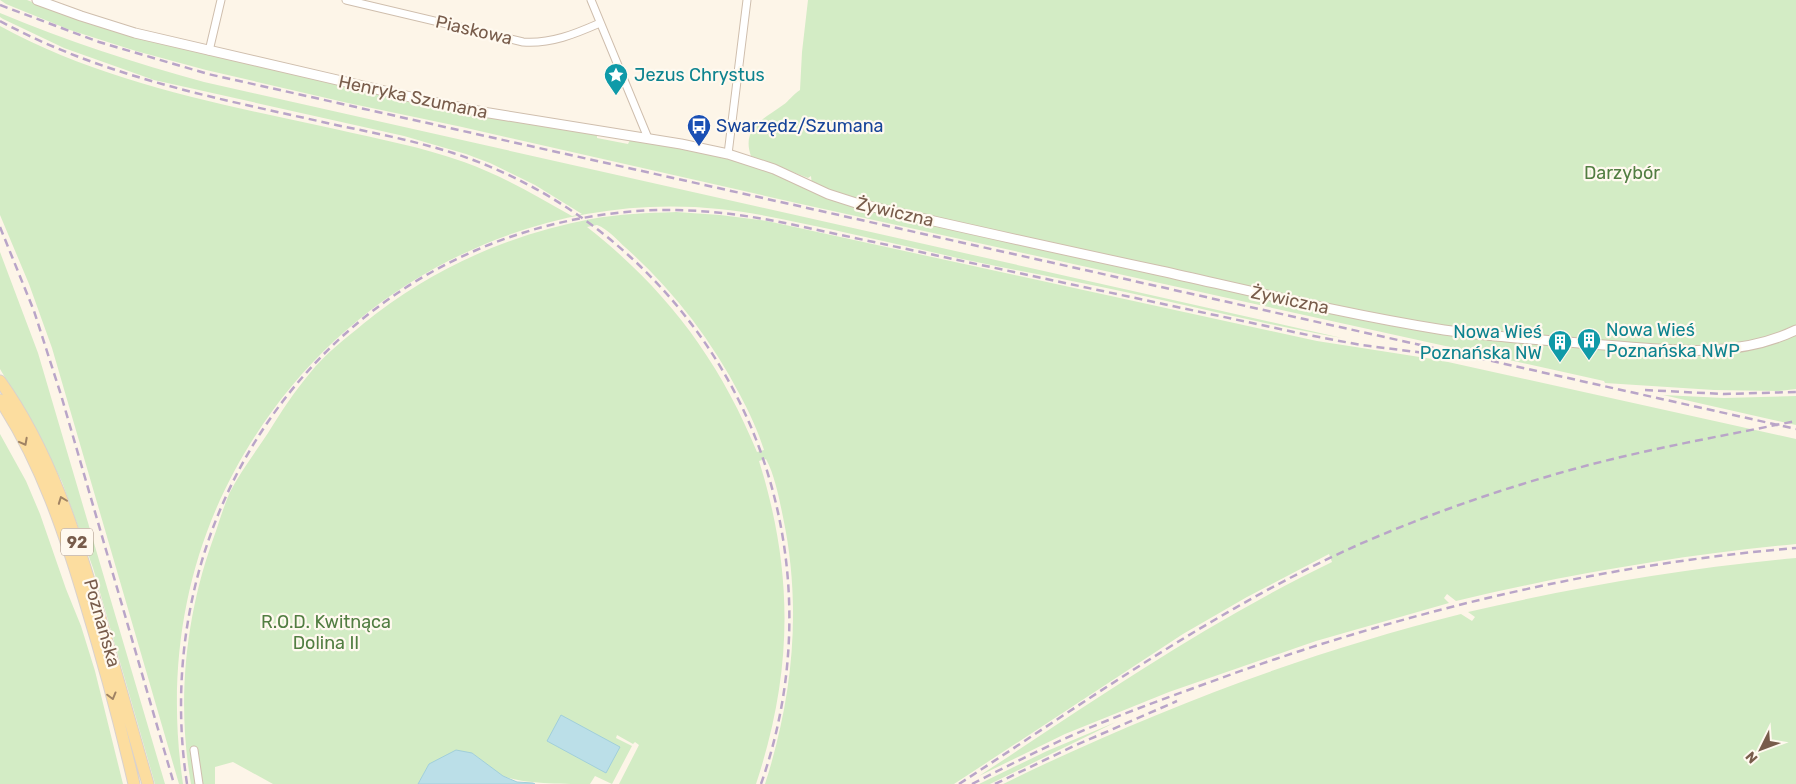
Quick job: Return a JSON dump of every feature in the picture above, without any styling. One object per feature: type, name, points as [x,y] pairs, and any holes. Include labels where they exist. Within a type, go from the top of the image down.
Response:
[{"type":"main road","name":"Poznańska","points":[[0,381],[20,412],[41,452],[70,522],[90,581],[148,784]]},
{"type":"main road","name":"Poznańska","points":[[0,400],[24,441],[39,472],[66,539],[110,687],[134,784]]},
{"type":"street","name":"Henryka Szumana","points":[[37,0],[110,26],[209,51],[483,112],[699,147],[760,164],[793,177]]},
{"type":"street","points":[[209,51],[221,0]]},
{"type":"street","name":"Piaskowa","points":[[346,0],[523,42],[545,42],[600,23]]},
{"type":"street","points":[[591,0],[648,138]]},
{"type":"street","points":[[728,154],[747,0]]},
{"type":"street","name":"Żywiczna","points":[[793,177],[836,197],[869,206],[1306,304],[1445,330],[1500,336],[1702,351],[1750,346],[1796,330]]},
{"type":"street","points":[[194,750],[199,784]]},
{"type":"green space","name":"Darzybór","points":[[0,0],[27,0],[129,36],[454,111],[597,135],[597,138],[628,144],[630,140],[715,155],[772,173],[829,198],[858,208],[1340,314],[1474,337],[1605,348],[1605,345],[1462,332],[1377,318],[856,203],[812,187],[811,176],[808,178],[751,156],[749,138],[756,125],[800,90],[808,0],[1796,0],[1796,389],[1779,391],[1714,390],[1605,383],[1604,381],[801,204],[206,70],[136,51],[70,30]]},
{"type":"green space","points":[[0,13],[101,51],[204,82],[1342,338],[962,259],[791,221],[719,209],[655,207],[591,213],[529,228],[470,251],[414,281],[362,317],[314,361],[273,410],[245,452],[222,496],[204,541],[190,588],[181,635],[177,684],[178,734],[183,784],[179,784],[52,348],[29,284],[0,215],[0,26],[80,63],[164,90],[400,144],[448,157],[506,180],[572,216],[582,214],[535,185],[490,163],[466,154],[404,136],[154,80],[64,48],[3,19],[0,17]]},
{"type":"green space","name":"R.O.D. Kwitnąca Dolina II","points":[[676,212],[767,221],[1317,341],[1439,360],[1796,439],[1796,544],[1753,548],[1625,566],[1456,601],[1447,594],[1444,598],[1449,603],[1316,641],[1169,692],[1065,734],[979,776],[1196,636],[1286,585],[1332,562],[1329,554],[1247,597],[1183,634],[954,784],[765,784],[775,751],[788,685],[792,652],[793,618],[789,551],[776,487],[766,459],[759,461],[779,543],[784,622],[777,702],[756,784],[619,784],[639,745],[635,742],[633,744],[617,735],[616,738],[632,746],[612,784],[595,776],[590,784],[545,783],[512,779],[499,774],[472,753],[429,764],[418,784],[273,784],[233,762],[215,767],[215,784],[191,784],[184,720],[184,688],[191,624],[197,592],[225,503],[233,486],[288,402],[310,373],[335,347],[388,305],[442,271],[470,257],[529,235],[591,219]],"holes":[[[597,225],[605,229],[643,264],[690,316],[729,374],[753,422],[764,450],[757,452],[725,386],[687,328],[665,300],[641,275],[587,227]]]},
{"type":"green space","points":[[0,252],[38,353],[165,784],[155,784],[93,568],[62,482],[34,426],[0,369]]},
{"type":"green space","points":[[1663,395],[1724,398],[1796,396],[1796,425]]},
{"type":"green space","points":[[0,434],[26,481],[40,514],[81,626],[95,671],[123,784],[0,784]]},
{"type":"green space","points":[[1796,558],[1796,784],[1003,784],[1114,733],[1228,687],[1343,647],[1402,630],[1461,614],[1472,621],[1475,617],[1468,612],[1549,594],[1713,567]]},
{"type":"green space","points":[[1116,722],[990,784],[979,784],[1047,751]]},
{"type":"water","points":[[561,715],[620,747],[606,773],[547,741]]},
{"type":"water","points":[[456,750],[472,753],[503,776],[517,782],[535,784],[418,784],[429,764]]},
{"type":"railway","points":[[0,5],[99,42],[208,74],[1796,429]]},
{"type":"railway","points":[[0,21],[40,41],[81,58],[164,85],[410,141],[453,153],[504,173],[553,199],[598,230],[640,266],[678,307],[711,351],[738,399],[760,450],[773,491],[782,533],[787,575],[788,659],[773,743],[761,784]]},
{"type":"railway","points":[[187,784],[182,682],[196,584],[228,492],[277,409],[341,338],[418,280],[508,238],[608,214],[632,211],[704,211],[752,217],[1308,335],[1361,345],[1425,353]]},
{"type":"railway","points":[[0,227],[34,311],[61,395],[174,784]]},
{"type":"railway","points":[[1645,390],[1724,394],[1796,392]]},
{"type":"railway","points":[[959,784],[1155,656],[1205,626],[1307,569],[1360,544],[1412,522],[1466,503],[1574,469],[1657,449],[1796,421]]},
{"type":"railway","points":[[972,784],[1059,741],[1125,714],[1235,673],[1372,629],[1511,592],[1582,578],[1724,555],[1796,548]]},
{"type":"railway","points":[[995,784],[1074,746],[1177,701]]},
{"type":"place","name":"Jezus Chrystus","points":[[616,96]]},
{"type":"place","name":"Swarzędz/Szumana","points":[[699,147]]},
{"type":"place","name":"Nowa Wieś Poznańska NWP","points":[[1589,361]]},
{"type":"place","name":"Nowa Wieś Poznańska NW","points":[[1560,363]]}]
